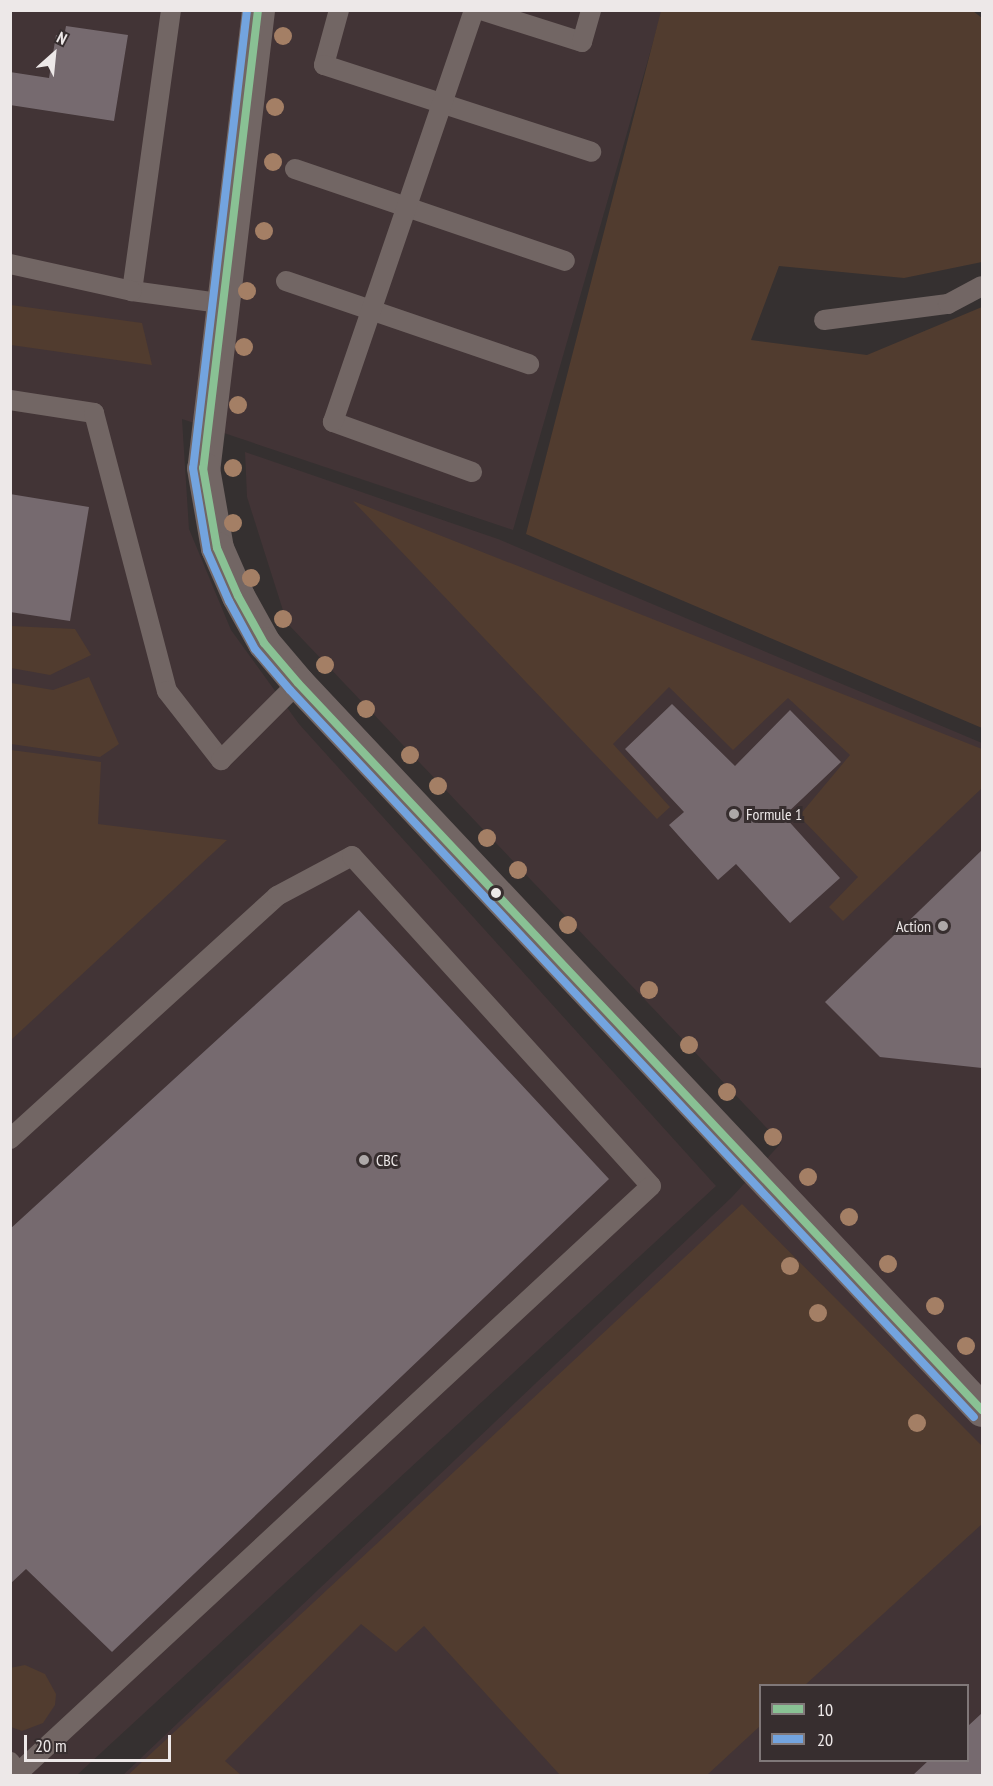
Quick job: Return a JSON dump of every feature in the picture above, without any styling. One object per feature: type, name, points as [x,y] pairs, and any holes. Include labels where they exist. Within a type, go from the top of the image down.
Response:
[{"type":"street","points":[[258,10],[220,303],[203,468],[217,548],[264,643],[298,683],[982,1410]]},
{"type":"lane","points":[[132,291],[171,10]]},
{"type":"lane","points":[[339,10],[324,65],[591,152]]},
{"type":"lane","points":[[472,472],[333,422],[474,10]]},
{"type":"lane","points":[[481,10],[582,42],[591,10]]},
{"type":"lane","points":[[296,169],[565,261]]},
{"type":"lane","points":[[10,264],[132,291],[220,303]]},
{"type":"lane","points":[[286,281],[529,364]]},
{"type":"lane","points":[[824,320],[948,304],[982,286]]},
{"type":"lane","points":[[10,400],[94,413],[167,691],[221,760],[298,683]]},
{"type":"lane","points":[[10,1139],[277,896],[352,856],[651,1186],[18,1773],[10,1762]]},
{"type":"shaded area","points":[[11,11],[662,11],[513,530],[182,419],[189,529],[231,630],[299,724],[716,1186],[77,1775],[11,1776]]},
{"type":"shaded area","points":[[661,11],[973,11],[982,18],[982,262],[904,278],[779,266],[751,340],[867,355],[982,307],[982,728],[526,534]]},
{"type":"shaded area","points":[[11,305],[142,323],[152,365],[11,345]]},
{"type":"shaded area","points":[[245,452],[498,539],[982,743],[982,1775],[122,1776],[732,1197],[781,1143],[287,623],[247,497]]},
{"type":"shaded area","points":[[353,501],[982,749],[982,788],[843,921],[829,907],[858,877],[799,816],[850,755],[788,698],[733,750],[669,687],[613,744],[670,807],[657,819]]},
{"type":"shaded area","points":[[11,626],[75,629],[91,655],[50,675],[11,668]]},
{"type":"shaded area","points":[[89,677],[119,744],[100,757],[11,744],[11,683],[53,690]]},
{"type":"shaded area","points":[[11,750],[101,762],[98,824],[227,840],[11,1040]]},
{"type":"shaded area","points":[[742,1204],[982,1446],[982,1524],[806,1684],[759,1684],[759,1727],[707,1775],[560,1775],[424,1626],[396,1652],[361,1624],[225,1761],[241,1775],[128,1775]]},
{"type":"shaded area","points":[[25,1665],[45,1674],[56,1694],[55,1705],[43,1723],[22,1731],[11,1727],[10,1668]]},
{"type":"building","points":[[66,26],[128,35],[114,121],[10,105],[10,72],[49,78],[56,35],[64,37]]},
{"type":"building","points":[[10,494],[89,507],[70,621],[10,612]]},
{"type":"building","name":"Formule 1","points":[[672,704],[735,766],[790,710],[841,762],[784,816],[840,878],[790,923],[736,864],[718,880],[669,825],[684,812],[625,749]]},
{"type":"building","name":"Action","points":[[982,850],[982,1068],[880,1057],[825,1002]]},
{"type":"building","points":[[359,910],[609,1179],[112,1652],[26,1569],[10,1584],[10,1229]]},
{"type":"building","points":[[982,1713],[982,1776],[912,1776],[927,1762],[969,1762],[969,1725]]},
{"type":"transit line","name":"20","points":[[247,10],[193,468],[207,551],[229,601],[255,649],[290,690],[974,1417]]},
{"type":"transit line","name":"10","points":[[258,10],[203,468],[217,548],[238,596],[264,643],[298,683],[982,1410]]},
{"type":"place","name":"Formule 1","points":[[734,814]]},
{"type":"place","name":"Action","points":[[943,926]]},
{"type":"place","name":"CBC","points":[[364,1160]]}]
